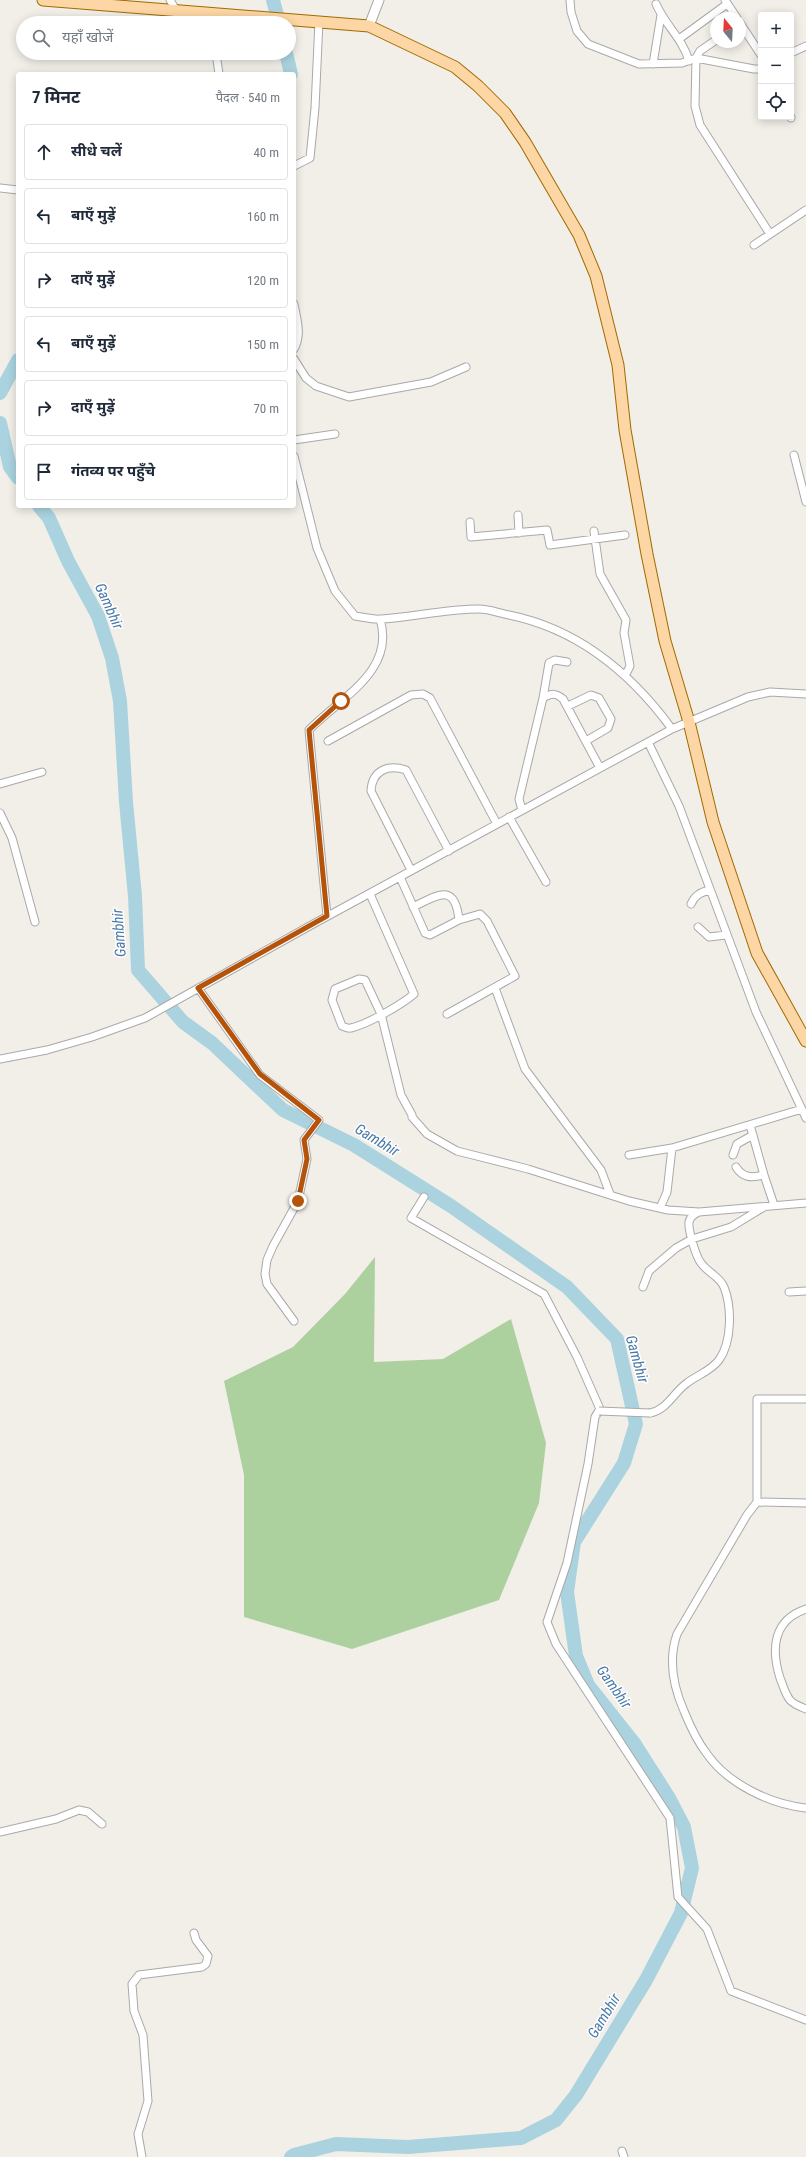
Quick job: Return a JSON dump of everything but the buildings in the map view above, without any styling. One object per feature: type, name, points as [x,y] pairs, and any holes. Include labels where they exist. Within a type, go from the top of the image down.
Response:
[{"type":"main road","points":[[43,0],[176,10],[202,16]]},
{"type":"main road","points":[[218,16],[226,14],[253,16]]},
{"type":"main road","points":[[296,19],[370,26],[455,67],[484,91],[505,113],[525,142],[579,234],[596,276],[611,332],[618,365],[625,430],[647,554],[665,642],[689,722],[713,822],[757,953],[806,1041]]},
{"type":"street","points":[[170,0],[176,10]]},
{"type":"street","points":[[370,26],[379,0]]},
{"type":"street","points":[[570,0],[571,12],[577,30],[588,44],[639,64],[682,63],[693,59],[700,51],[710,44]]},
{"type":"street","points":[[679,39],[726,2],[733,12]]},
{"type":"street","points":[[656,4],[661,15],[693,59],[694,102],[697,119],[770,234]]},
{"type":"street","points":[[653,64],[661,15]]},
{"type":"street","points":[[296,165],[310,158],[315,108],[320,21]]},
{"type":"street","points":[[746,31],[758,50]]},
{"type":"street","points":[[794,52],[806,46]]},
{"type":"street","points":[[693,59],[758,68]]},
{"type":"street","points":[[217,60],[219,72]]},
{"type":"street","points":[[0,188],[16,190]]},
{"type":"street","points":[[754,245],[806,210]]},
{"type":"street","points":[[296,314],[299,330],[298,342],[296,346]]},
{"type":"street","points":[[296,362],[306,378],[316,386],[350,397],[431,382],[466,367]]},
{"type":"street","points":[[296,440],[335,434]]},
{"type":"street","points":[[794,455],[806,502]]},
{"type":"street","points":[[296,464],[317,548],[335,591],[355,616],[380,619],[441,611],[481,609],[529,619],[571,636],[594,650],[625,676],[656,707],[672,729]]},
{"type":"street","points":[[518,515],[519,533]]},
{"type":"street","points":[[470,522],[471,537],[547,530],[550,545],[625,535]]},
{"type":"street","points":[[594,531],[600,574],[626,620],[624,633],[630,666],[625,676]]},
{"type":"street","points":[[327,916],[309,730],[364,681],[375,666],[383,650],[384,632],[380,619]]},
{"type":"street","points":[[522,810],[519,799],[543,698],[549,662],[555,660],[567,662]]},
{"type":"street","points":[[0,1059],[62,1046],[145,1018],[327,916],[672,729],[748,697],[770,692],[806,694]]},
{"type":"street","points":[[328,741],[411,695],[423,694],[430,698],[497,824]]},
{"type":"street","points":[[543,698],[551,694],[558,694],[568,706],[600,768]]},
{"type":"street","points":[[568,706],[592,695],[599,698],[611,719],[608,728],[586,741]]},
{"type":"street","points":[[648,742],[679,806],[756,1012],[806,1118]]},
{"type":"street","points":[[411,870],[371,792],[371,783],[375,775],[383,770],[397,767],[406,770],[449,851]]},
{"type":"street","points":[[0,784],[42,772]]},
{"type":"street","points":[[0,813],[12,838],[35,922]]},
{"type":"street","points":[[509,818],[546,882]]},
{"type":"street","points":[[400,877],[425,933],[430,934],[459,920],[480,914],[487,921],[515,976],[447,1014]]},
{"type":"street","points":[[691,904],[701,892],[710,890]]},
{"type":"street","points":[[370,894],[414,994],[405,1002],[381,1014],[350,1028],[342,1026],[332,1000],[335,990],[359,978],[365,980],[381,1014],[401,1095],[412,1116],[427,1134],[457,1151],[660,1208],[699,1212],[806,1203]]},
{"type":"street","points":[[413,906],[441,894],[449,895],[456,900],[459,920]]},
{"type":"street","points":[[698,927],[709,937],[726,935]]},
{"type":"street","points":[[198,988],[260,1074],[319,1120],[304,1140],[307,1159],[298,1201],[273,1246],[267,1260],[265,1274],[267,1284],[294,1321]]},
{"type":"street","points":[[494,988],[524,1069],[601,1170],[610,1194]]},
{"type":"street","points":[[629,1155],[672,1148],[802,1109]]},
{"type":"street","points":[[750,1125],[764,1175],[770,1206]]},
{"type":"street","points":[[733,1155],[737,1144],[753,1135]]},
{"type":"street","points":[[660,1208],[667,1192],[672,1148]]},
{"type":"street","points":[[736,1167],[740,1174],[747,1177],[764,1175]]},
{"type":"street","points":[[424,1197],[411,1218],[544,1294],[577,1357],[600,1410],[595,1417],[588,1464],[566,1563],[547,1622],[556,1644],[670,1818],[678,1897],[707,1929],[731,1991],[806,2020]]},
{"type":"street","points":[[643,1287],[649,1271],[676,1248],[692,1238],[731,1227],[770,1206]]},
{"type":"street","points":[[599,1411],[650,1413],[662,1409],[678,1389],[712,1368],[718,1361],[728,1340],[727,1330],[730,1306],[726,1299],[724,1287],[701,1263],[692,1238],[689,1222],[692,1216],[699,1212]]},
{"type":"street","points":[[789,1292],[806,1291]]},
{"type":"street","points":[[806,1399],[757,1399],[758,1502],[743,1521],[676,1634],[672,1655],[673,1677],[680,1701],[690,1725],[707,1755],[731,1778],[756,1793],[779,1802],[806,1808]]},
{"type":"street","points":[[758,1502],[806,1503]]},
{"type":"street","points":[[806,1609],[799,1611],[788,1620],[779,1631],[775,1650],[785,1691],[790,1702],[806,1709]]},
{"type":"street","points":[[0,1832],[56,1819],[79,1810],[88,1812],[102,1824]]},
{"type":"street","points":[[142,2157],[138,2134],[148,2101],[144,2035],[134,2011],[132,1984],[139,1975],[202,1967],[206,1964],[208,1956],[196,1940],[194,1933]]},
{"type":"green space","points":[[375,1257],[374,1362],[443,1359],[511,1319],[546,1443],[539,1503],[499,1600],[352,1649],[244,1617],[244,1475],[224,1381],[293,1347],[345,1294]]},
{"type":"waterway","name":"Gambhir","points":[[273,0],[277,16]]},
{"type":"waterway","name":"Gambhir","points":[[288,60],[291,72]]},
{"type":"waterway","name":"Gambhir","points":[[0,393],[16,364]]},
{"type":"waterway","name":"Gambhir","points":[[0,423],[10,467],[16,475]]},
{"type":"waterway","name":"Gambhir","points":[[41,508],[49,518],[68,561],[98,616],[112,658],[120,701],[126,802],[135,896],[138,970],[183,1022],[212,1043],[283,1110],[354,1145],[451,1206],[567,1287],[617,1339],[636,1424],[624,1463],[574,1542],[567,1592],[576,1656],[588,1685],[634,1743],[669,1798],[684,1827],[692,1868],[681,1913],[646,1980],[576,2095],[556,2120],[521,2138],[408,2147],[336,2144],[291,2157]]},
{"type":"route","points":[[298,1201],[307,1159],[304,1140],[319,1120],[260,1074],[198,988],[327,916],[309,730],[317,721],[341,701]]}]
